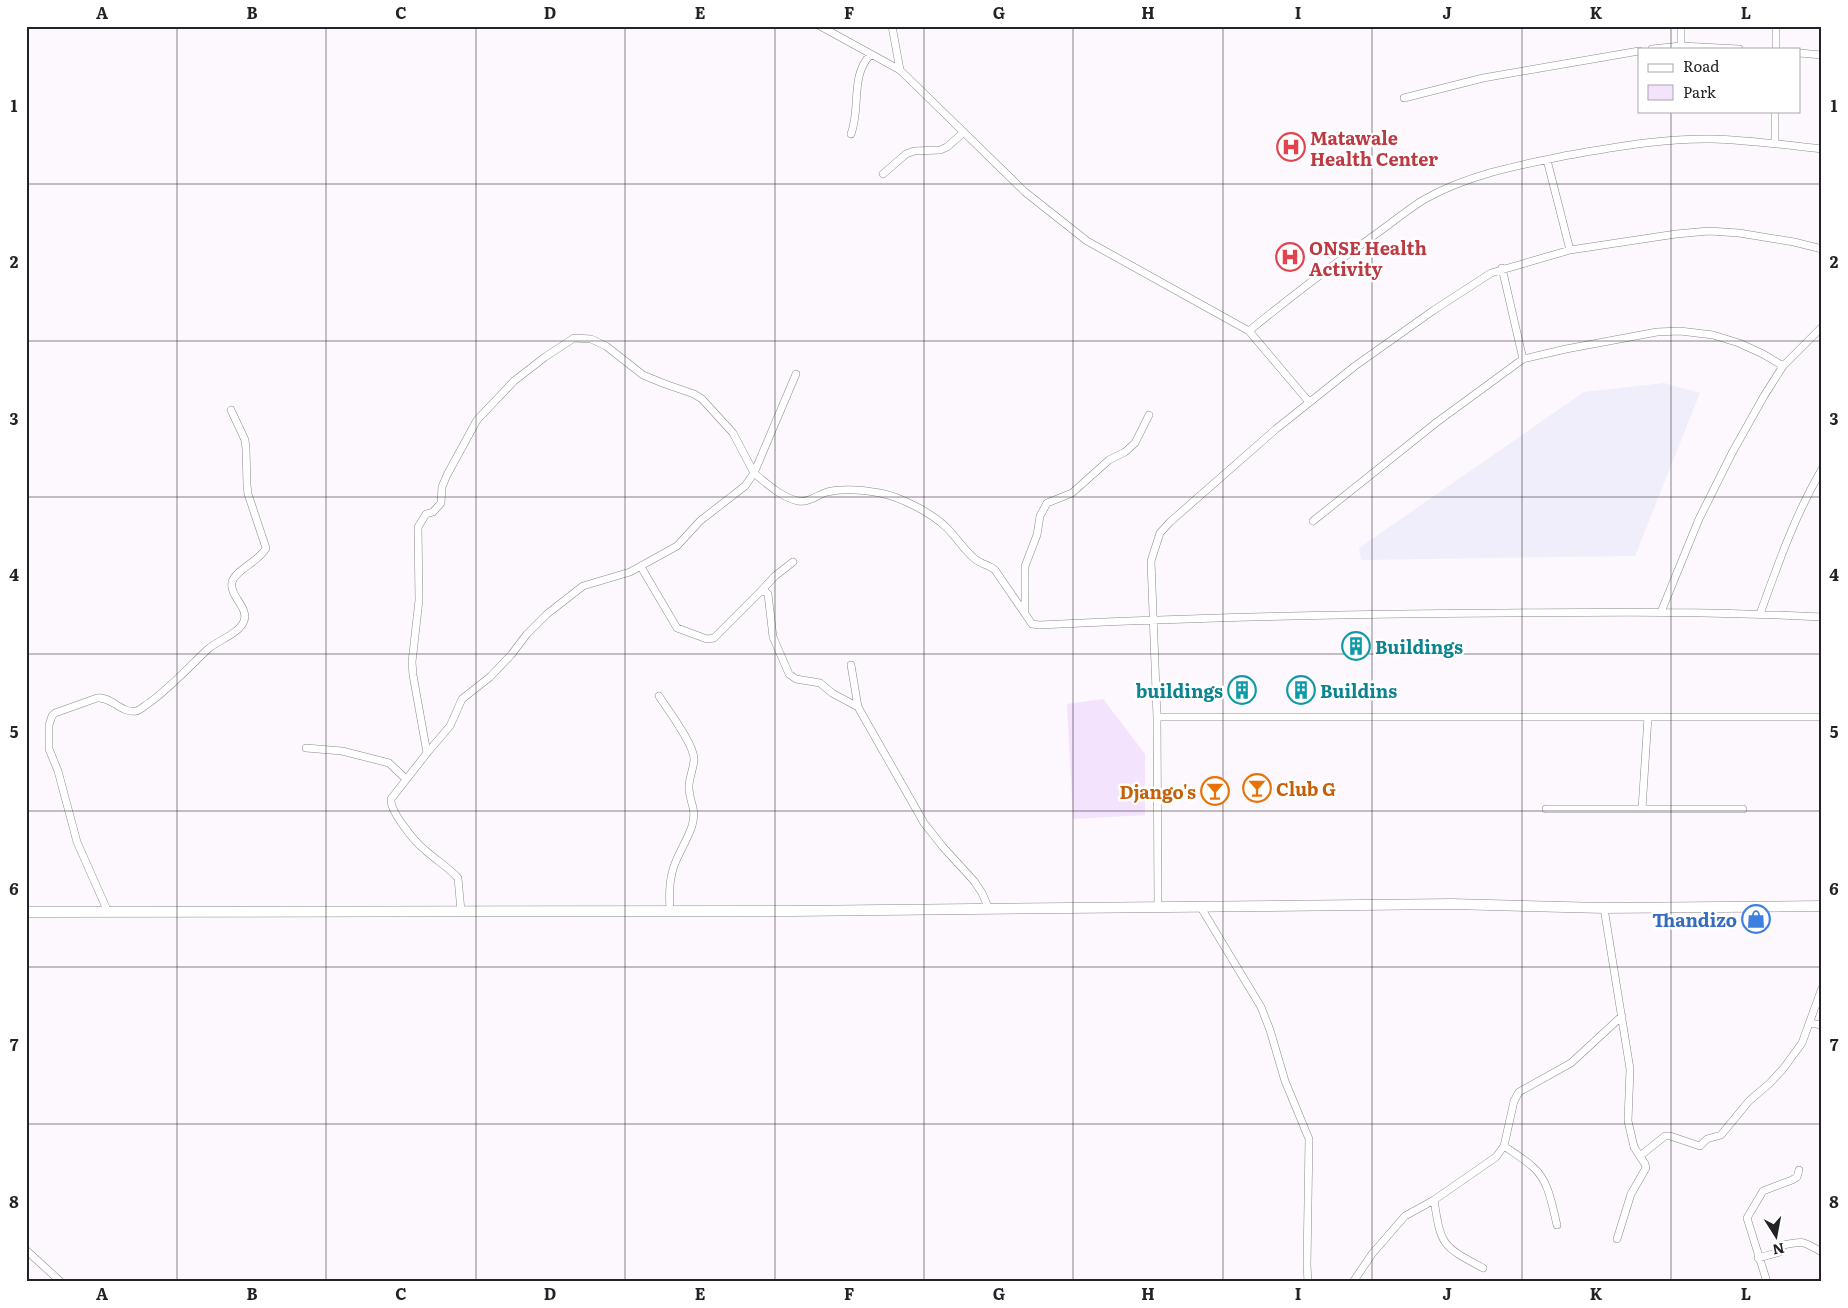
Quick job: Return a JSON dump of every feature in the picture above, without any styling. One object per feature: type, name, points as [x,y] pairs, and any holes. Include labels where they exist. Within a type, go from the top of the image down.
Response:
[{"type":"main road","points":[[26,912],[989,909],[1470,904],[1604,908],[1822,906]]},
{"type":"street","points":[[820,26],[900,70],[1025,192],[1087,241],[1249,331],[1309,402]]},
{"type":"street","points":[[892,26],[900,70]]},
{"type":"street","points":[[1681,26],[1681,46]]},
{"type":"street","points":[[1776,26],[1776,48]]},
{"type":"street","points":[[1662,48],[1681,46],[1720,48]]},
{"type":"street","points":[[1404,98],[1483,78],[1638,51]]},
{"type":"street","points":[[1800,53],[1822,55]]},
{"type":"street","points":[[851,134],[856,114],[859,72],[870,55]]},
{"type":"street","points":[[1775,112],[1775,144]]},
{"type":"street","points":[[883,174],[906,154],[914,151],[940,150],[947,147],[963,133]]},
{"type":"street","points":[[1249,331],[1358,246],[1424,200],[1474,177],[1547,160],[1630,145],[1688,140],[1713,139],[1822,150]]},
{"type":"street","points":[[1547,160],[1570,250]]},
{"type":"street","points":[[1158,906],[1157,717],[1151,561],[1160,533],[1170,522],[1309,402],[1383,345],[1478,280],[1502,268],[1570,250],[1709,231],[1794,242],[1822,249]]},
{"type":"street","points":[[1502,268],[1523,360]]},
{"type":"street","points":[[1661,612],[1699,520],[1732,453],[1783,366],[1822,327]]},
{"type":"street","points":[[1313,521],[1438,422],[1523,360],[1566,349],[1657,332],[1680,331],[1713,335],[1739,343],[1783,366]]},
{"type":"street","points":[[426,753],[412,662],[420,587],[418,527],[426,514],[433,512],[441,503],[442,487],[447,475],[477,420],[514,381],[574,338],[591,339],[606,346],[643,375],[694,394],[702,399],[733,433],[754,473],[775,490],[800,502],[808,501],[826,492],[839,490],[880,493],[902,500],[935,519],[947,528],[964,549],[978,561],[989,565],[995,570],[1032,624],[1153,619],[1396,614],[1661,612],[1822,617]]},
{"type":"street","points":[[461,911],[458,878],[423,849],[404,826],[392,806],[391,799],[426,753],[450,726],[462,699],[490,677],[547,614],[583,586],[641,567],[677,546],[700,521],[745,486],[754,473],[796,374]]},
{"type":"street","points":[[108,912],[77,842],[58,771],[49,749],[49,725],[55,713],[97,698],[104,698],[130,711],[141,709],[164,692],[217,642],[233,633],[243,624],[245,618],[244,611],[233,589],[232,582],[236,576],[264,554],[266,548],[246,485],[245,440],[231,410]]},
{"type":"street","points":[[1025,614],[1025,566],[1037,535],[1040,516],[1047,503],[1072,494],[1109,460],[1125,452],[1136,443],[1149,415]]},
{"type":"street","points":[[1760,614],[1786,540],[1806,495],[1822,469]]},
{"type":"street","points":[[641,567],[677,628],[707,639],[714,638],[775,576],[793,562]]},
{"type":"street","points":[[760,592],[764,591],[768,594],[773,637],[789,674],[796,679],[820,684],[858,707]]},
{"type":"street","points":[[851,665],[858,707],[924,823],[974,881],[989,909]]},
{"type":"street","points":[[658,696],[691,746],[694,760],[688,787],[694,804],[694,815],[690,830],[670,878],[670,910]]},
{"type":"street","points":[[1157,717],[1822,717]]},
{"type":"street","points":[[1642,809],[1648,717]]},
{"type":"street","points":[[306,748],[342,751],[389,763],[406,779]]},
{"type":"street","points":[[1546,809],[1743,809]]},
{"type":"street","points":[[1200,906],[1262,1007],[1285,1081],[1309,1139],[1308,1282]]},
{"type":"street","points":[[1604,908],[1630,1069],[1628,1120],[1634,1147],[1646,1168],[1631,1194],[1617,1239]]},
{"type":"street","points":[[1640,1156],[1665,1136],[1700,1146],[1707,1139],[1721,1135],[1749,1101],[1783,1069],[1802,1043],[1810,1023],[1813,1008],[1822,988]]},
{"type":"street","points":[[1353,1282],[1372,1254],[1405,1216],[1434,1200],[1496,1157],[1504,1146],[1514,1101],[1519,1092],[1571,1064],[1622,1016]]},
{"type":"street","points":[[1810,1023],[1822,1025]]},
{"type":"street","points":[[1504,1146],[1534,1167],[1542,1177],[1549,1192],[1557,1225]]},
{"type":"street","points":[[1766,1282],[1747,1218],[1764,1191],[1797,1177],[1799,1170]]},
{"type":"street","points":[[1434,1200],[1441,1237],[1445,1244],[1457,1254],[1483,1268]]},
{"type":"street","points":[[1758,1258],[1780,1252],[1783,1245],[1795,1242],[1804,1242],[1822,1252]]},
{"type":"street","points":[[26,1250],[61,1282]]},
{"type":"shaded area","points":[[1664,383],[1700,393],[1635,556],[1361,560],[1359,548],[1584,392]]},
{"type":"green space","points":[[1103,699],[1145,754],[1145,815],[1073,819],[1067,704]]},
{"type":"waterway","points":[[347,1282],[387,1282]]},
{"type":"place","name":"Matawale Health Center","points":[[1291,147]]},
{"type":"place","name":"ONSE Health Activity","points":[[1290,257]]},
{"type":"place","name":"Buildings","points":[[1356,646]]},
{"type":"place","name":"buildings","points":[[1242,690]]},
{"type":"place","name":"Buildins","points":[[1301,690]]},
{"type":"place","name":"Club G","points":[[1257,788]]},
{"type":"place","name":"Django's","points":[[1215,791]]},
{"type":"place","name":"Thandizo","points":[[1756,919]]}]
